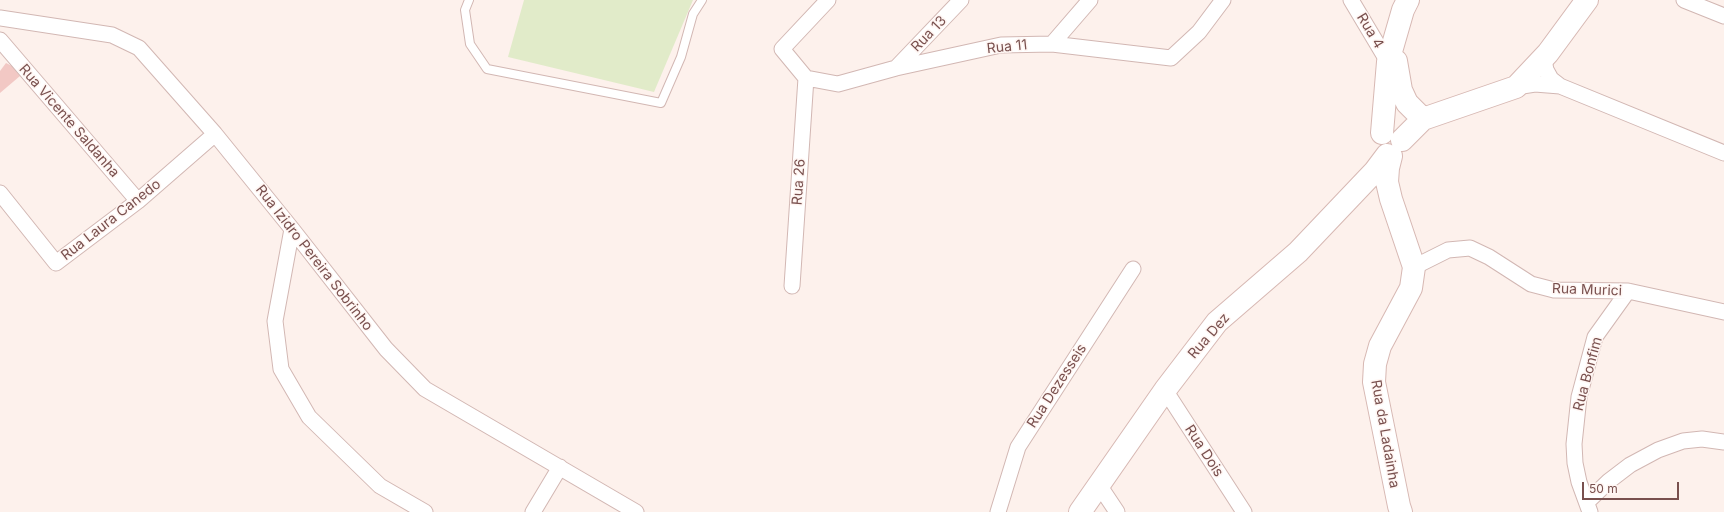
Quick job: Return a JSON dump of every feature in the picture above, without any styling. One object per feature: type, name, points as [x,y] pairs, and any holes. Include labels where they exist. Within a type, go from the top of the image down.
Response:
[{"type":"street","points":[[806,78],[782,49],[828,0]]},
{"type":"street","name":"Rua 13","points":[[896,68],[961,0]]},
{"type":"street","points":[[1052,44],[1090,0]]},
{"type":"street","name":"Rua 11","points":[[806,78],[838,84],[896,68],[1001,45],[1052,44],[1171,58],[1199,32],[1223,0]]},
{"type":"street","name":"Rua 4","points":[[1351,0],[1390,53]]},
{"type":"street","name":"Rua da Ladainha","points":[[1401,512],[1374,382],[1375,364],[1380,346],[1411,288],[1414,267],[1387,182],[1391,146],[1390,53],[1403,10],[1408,0]]},
{"type":"street","points":[[1516,87],[1548,53],[1588,0]]},
{"type":"street","points":[[1684,0],[1724,16]]},
{"type":"street","name":"Rua Izidro Pereira Sobrinho","points":[[0,18],[112,35],[139,48],[215,134],[292,229],[386,350],[425,389],[636,512]]},
{"type":"street","name":"Rua Vicente Saldanha","points":[[0,40],[138,201]]},
{"type":"street","points":[[1390,53],[1401,90],[1411,109],[1423,119]]},
{"type":"street","points":[[1548,53],[1544,60],[1546,70],[1551,78],[1560,86]]},
{"type":"street","name":"Rua 26","points":[[792,286],[806,78]]},
{"type":"street","points":[[1391,146],[1423,119],[1516,87],[1535,84],[1560,86],[1724,153]]},
{"type":"street","name":"Rua Laura Canedo","points":[[0,193],[56,263],[138,201],[215,134]]},
{"type":"street","name":"Rua Dez","points":[[1080,512],[1165,390],[1217,322],[1298,252],[1364,183],[1391,146]]},
{"type":"street","points":[[292,229],[275,321],[281,369],[309,417],[314,422],[380,486],[426,512]]},
{"type":"street","name":"Rua Murici","points":[[1414,267],[1448,250],[1470,248],[1489,257],[1531,284],[1554,290],[1628,291],[1724,312]]},
{"type":"street","name":"Rua Dezesseis","points":[[998,512],[1018,447],[1133,269]]},
{"type":"street","name":"Rua Bonfim","points":[[1589,507],[1579,482],[1575,463],[1574,444],[1579,397],[1595,337],[1628,291]]},
{"type":"street","name":"Rua Dois","points":[[1165,390],[1244,512]]},
{"type":"street","points":[[1589,507],[1609,481],[1630,465],[1658,450],[1683,441],[1702,439],[1724,442]]},
{"type":"street","points":[[533,512],[560,467]]},
{"type":"street","points":[[1099,486],[1117,512]]},
{"type":"lane","points":[[469,0],[465,10],[470,44],[487,69],[661,103],[681,57],[693,14],[702,0]]},
{"type":"green space","points":[[524,0],[693,0],[654,92],[508,57]]},
{"type":"building","points":[[6,63],[12,66],[20,76],[0,93],[0,71]]}]
